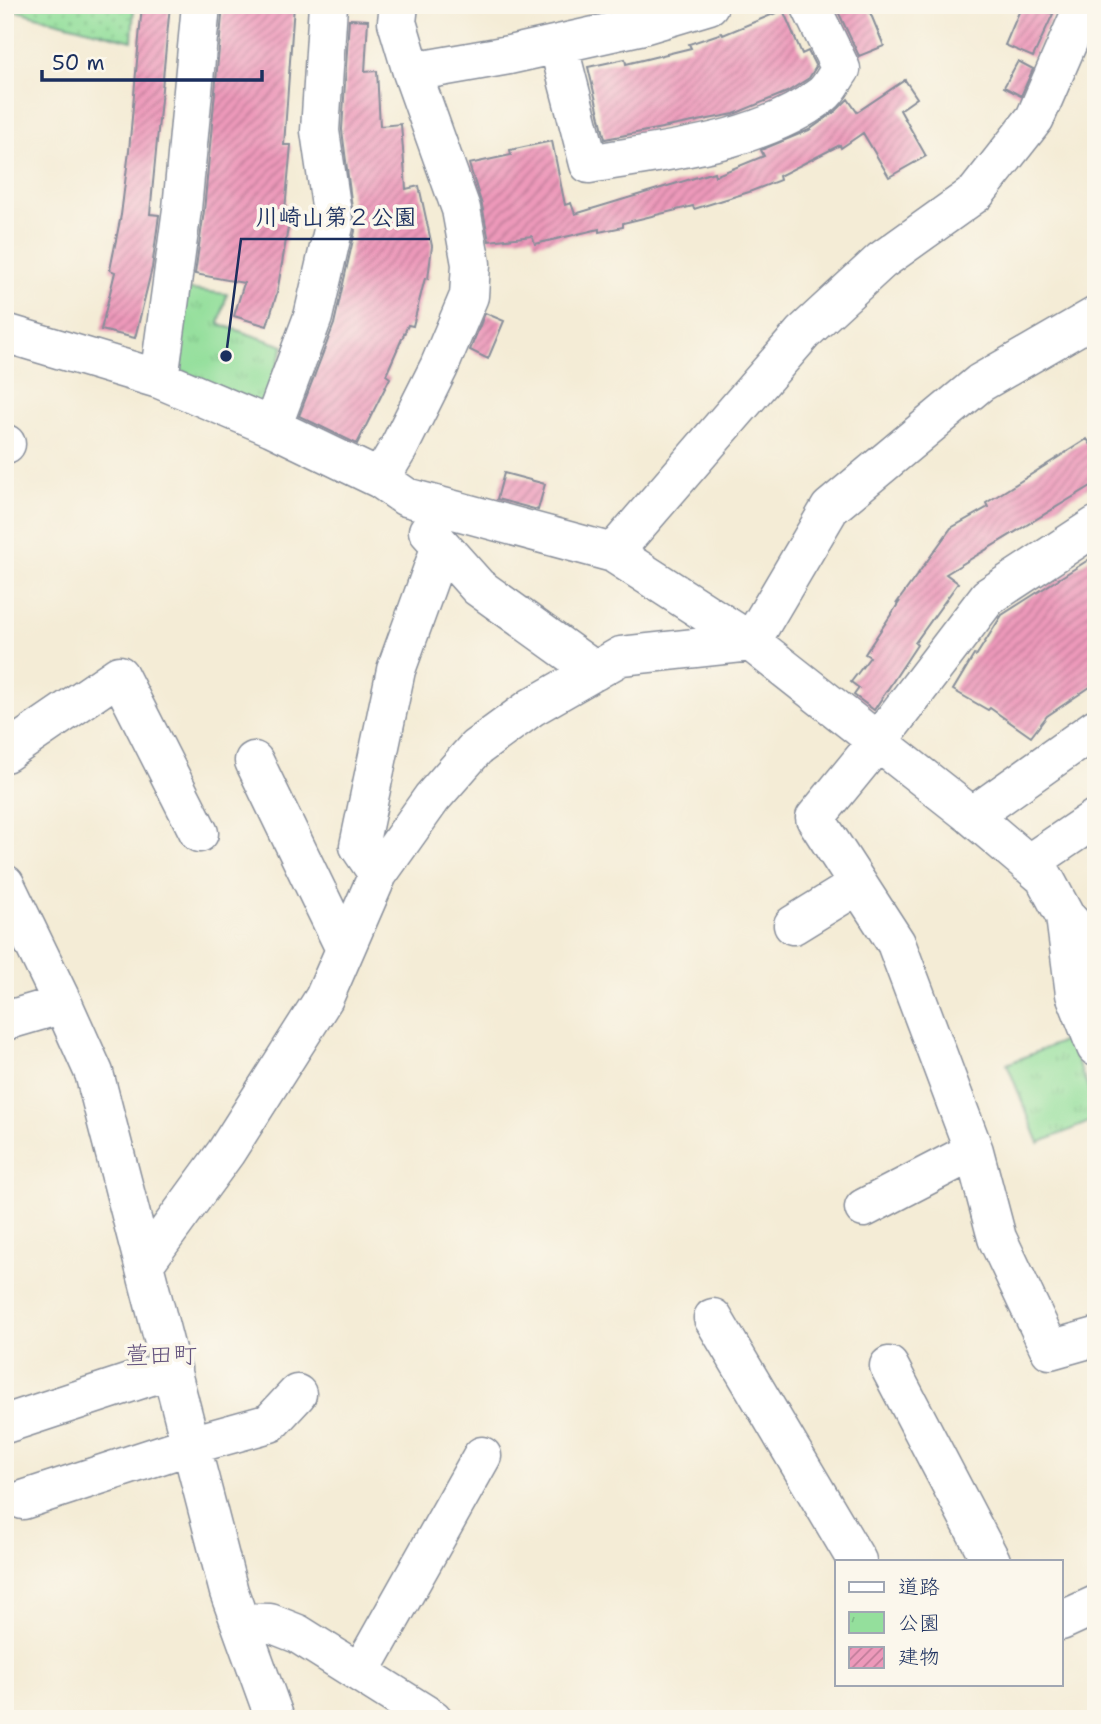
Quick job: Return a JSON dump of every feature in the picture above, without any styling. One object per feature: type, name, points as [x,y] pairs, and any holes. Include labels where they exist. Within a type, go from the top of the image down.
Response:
[{"type":"street","points":[[159,379],[182,209],[201,5]]},
{"type":"street","points":[[272,427],[313,317],[334,226],[320,131],[328,5]]},
{"type":"street","points":[[398,5],[397,22],[461,209],[471,264],[470,296],[398,449],[393,488],[478,587],[595,671]]},
{"type":"street","points":[[412,72],[639,26],[709,5]]},
{"type":"street","points":[[558,44],[589,164],[708,144],[774,123],[824,94],[841,69],[810,5]]},
{"type":"street","points":[[614,553],[803,333],[881,261],[975,193],[1035,118],[1084,5]]},
{"type":"street","points":[[751,642],[830,508],[980,383],[1096,316]]},
{"type":"street","points":[[5,333],[159,379],[272,427],[393,488],[614,553],[751,642],[972,816],[1044,877],[1065,916],[1096,954]]},
{"type":"street","points":[[1096,526],[988,597],[878,741],[815,818],[896,943],[974,1151],[998,1238],[1050,1350],[1096,1337]]},
{"type":"street","points":[[378,874],[359,846],[396,670],[441,546]]},
{"type":"street","points":[[145,1263],[226,1152],[324,998],[378,874],[432,798],[476,748],[532,707],[621,656],[751,642]]},
{"type":"street","points":[[5,753],[119,676],[199,833]]},
{"type":"street","points":[[972,816],[1096,728]]},
{"type":"street","points":[[254,761],[345,950]]},
{"type":"street","points":[[1028,864],[1096,818]]},
{"type":"street","points":[[5,884],[94,1073],[229,1592],[275,1719]]},
{"type":"street","points":[[793,925],[858,885]]},
{"type":"street","points":[[1065,916],[1075,995],[1096,1047]]},
{"type":"street","points":[[5,1021],[63,1004]]},
{"type":"street","points":[[864,1208],[974,1151]]},
{"type":"street","points":[[713,1318],[856,1560]]},
{"type":"street","points":[[889,1366],[990,1560]]},
{"type":"street","points":[[5,1424],[172,1369]]},
{"type":"street","points":[[23,1500],[191,1445],[270,1423],[297,1394]]},
{"type":"street","points":[[360,1673],[482,1456]]},
{"type":"street","points":[[1062,1621],[1096,1605]]},
{"type":"street","points":[[240,1622],[270,1623],[298,1634],[433,1719]]},
{"type":"green space","points":[[5,5],[134,5],[132,41],[5,8]]},
{"type":"green space","points":[[184,289],[227,294],[219,324],[284,346],[263,406],[170,366]]},
{"type":"green space","points":[[1068,1039],[1096,1107],[1096,1119],[1039,1143],[1007,1064]]},
{"type":"building","points":[[142,5],[170,5],[150,214],[159,215],[152,268],[135,338],[101,330],[115,272],[110,270],[121,215],[129,151]]},
{"type":"building","points":[[223,5],[294,5],[284,145],[291,145],[284,221],[289,222],[277,293],[267,326],[234,316],[244,283],[195,274],[204,211]]},
{"type":"building","points":[[835,5],[867,5],[884,46],[859,56]]},
{"type":"building","points":[[1022,5],[1034,5],[1053,14],[1033,57],[1005,45]]},
{"type":"building","points":[[783,10],[802,54],[808,51],[816,67],[809,78],[787,92],[734,114],[605,139],[588,67],[625,59],[626,64],[691,48],[689,44],[722,33],[723,35]]},
{"type":"building","points":[[349,19],[368,20],[365,72],[377,71],[380,126],[401,124],[406,189],[419,186],[432,246],[428,279],[425,278],[413,326],[408,325],[386,375],[390,378],[357,444],[299,416],[334,324],[355,231],[342,130]]},
{"type":"building","points":[[1018,61],[1033,69],[1021,96],[1004,87]]},
{"type":"building","points":[[905,80],[917,98],[900,110],[926,156],[889,177],[863,133],[841,148],[840,145],[779,176],[780,180],[694,209],[693,206],[623,223],[623,227],[599,232],[599,229],[535,244],[532,236],[489,241],[482,205],[469,164],[511,155],[510,150],[552,141],[565,205],[571,203],[575,214],[714,172],[715,176],[764,156],[761,150],[809,130],[848,99],[857,112]]},
{"type":"building","points":[[485,313],[504,321],[488,359],[470,350]]},
{"type":"building","points":[[1087,439],[1096,452],[1096,483],[946,574],[958,583],[915,643],[917,645],[874,710],[854,695],[859,688],[851,682],[870,657],[865,654],[900,601],[896,604],[951,528],[988,507],[986,503]]},
{"type":"building","points":[[504,473],[545,484],[538,510],[497,499]]},
{"type":"building","points":[[1096,555],[1096,683],[1047,716],[1031,737],[990,708],[988,710],[953,690],[1002,615]]},
{"type":"place","name":"川崎山第２公園","points":[[226,356]]},
{"type":"district","name":"萱田町","points":[[161,1355]]}]
